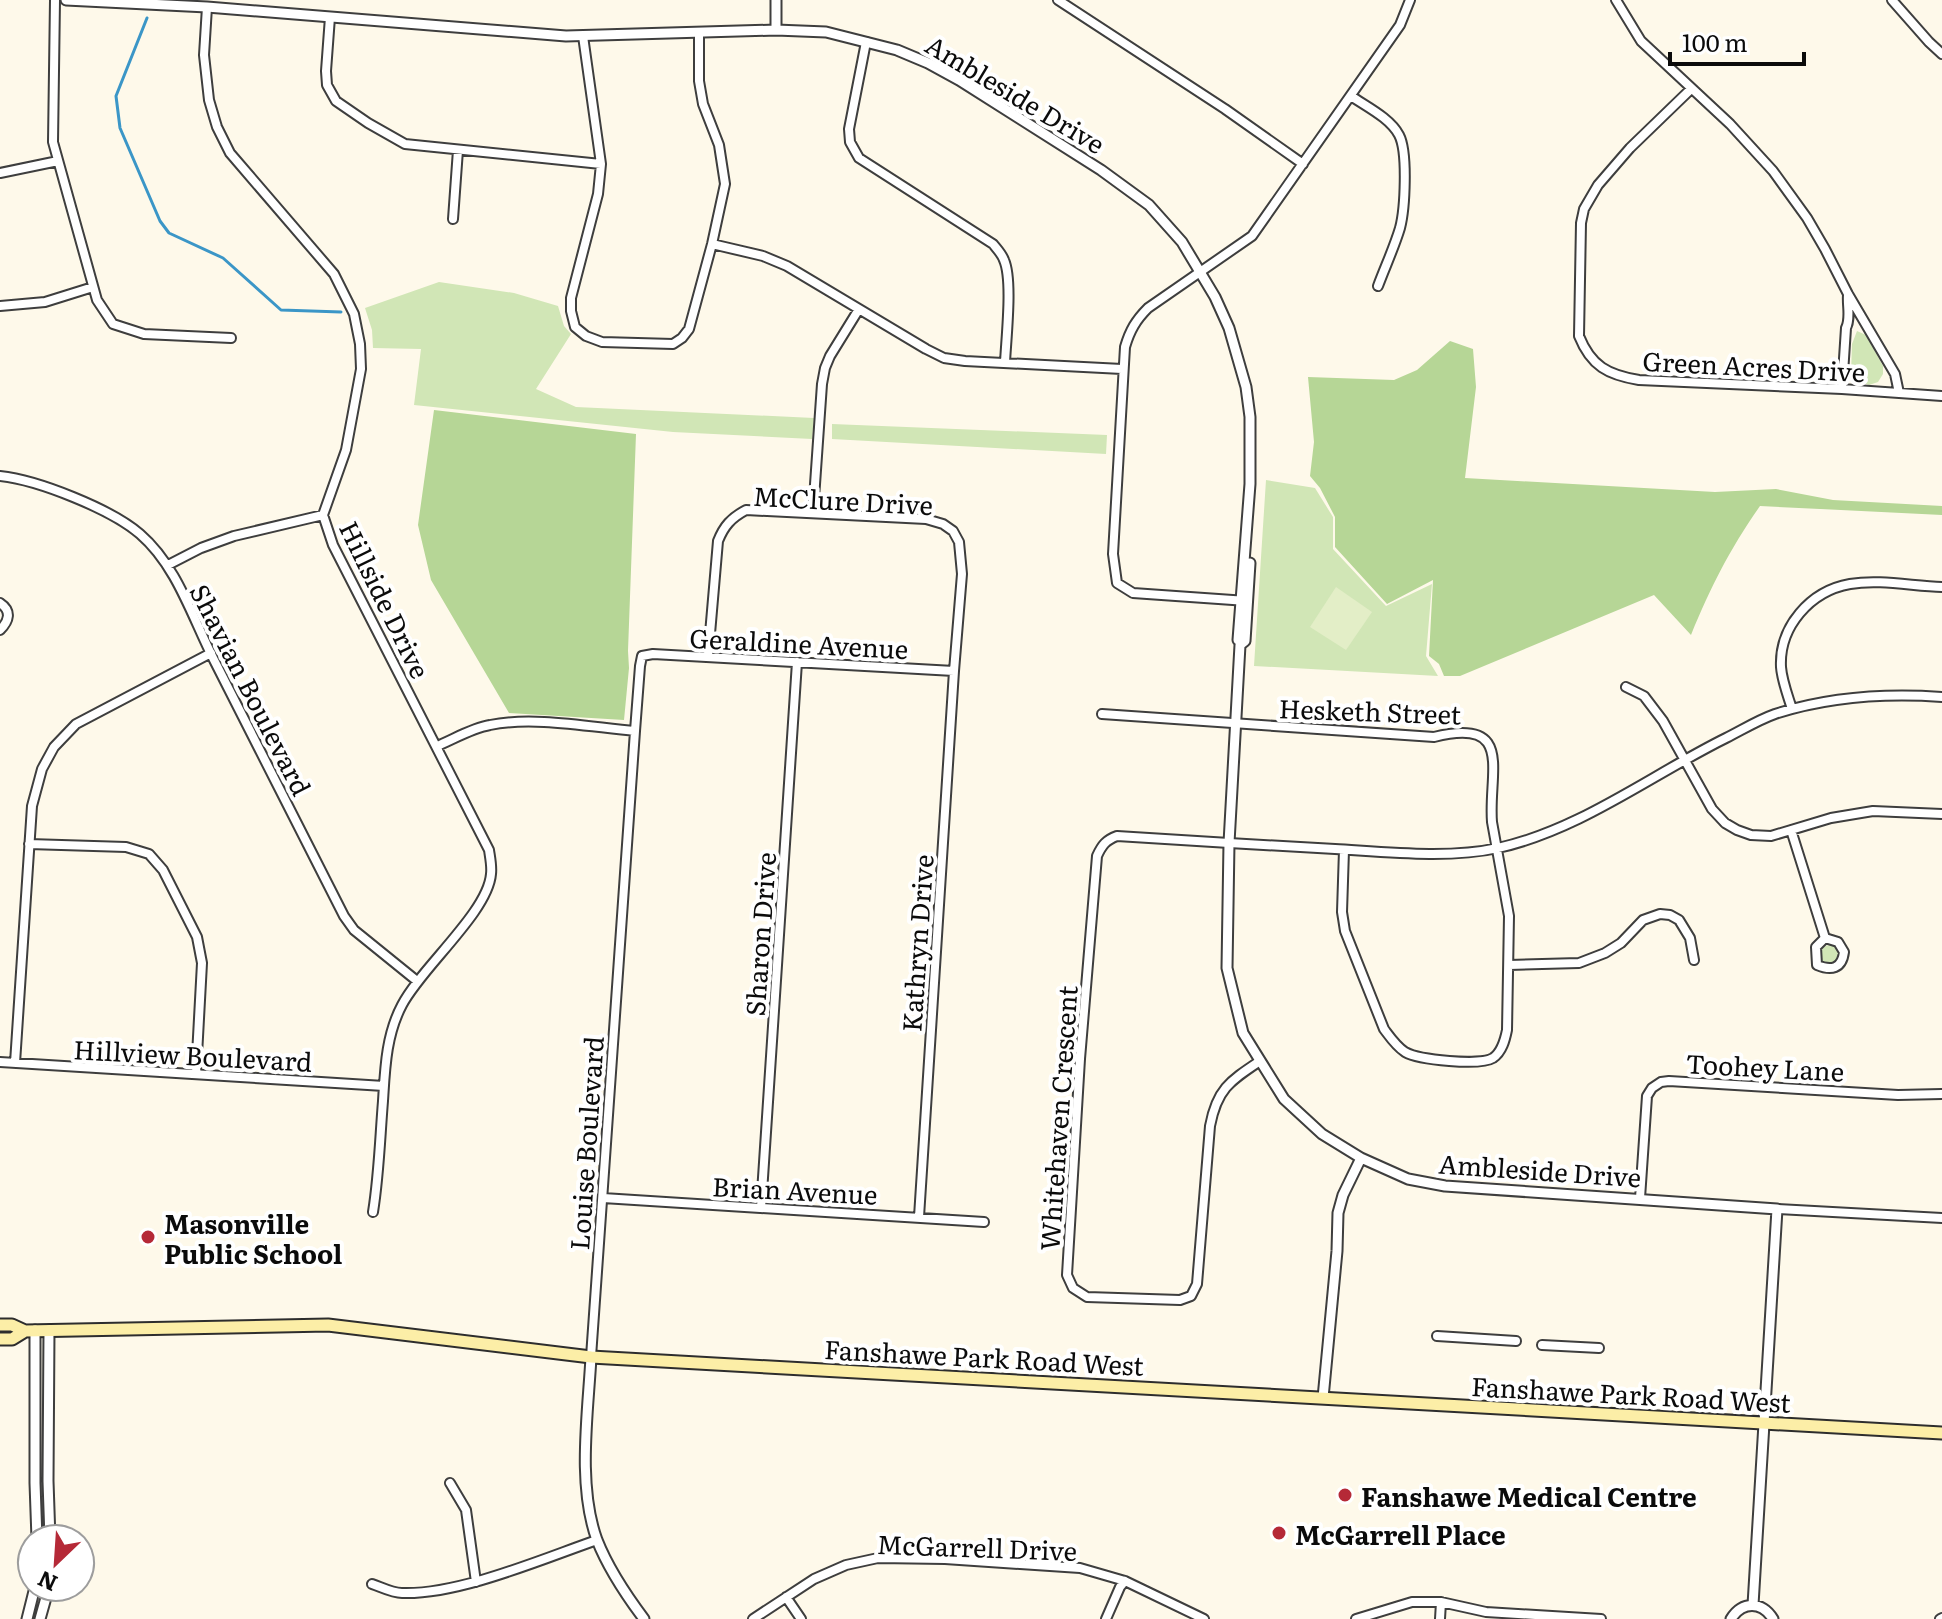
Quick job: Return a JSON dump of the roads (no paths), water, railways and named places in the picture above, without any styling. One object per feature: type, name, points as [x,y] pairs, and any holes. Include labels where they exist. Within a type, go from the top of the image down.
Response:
[{"type":"main road","name":"Fanshawe Park Road West","points":[[0,1325],[49,1330],[328,1325],[591,1357],[1942,1433]]},
{"type":"main road","name":"Fanshawe Park Road West","points":[[0,1339],[12,1339],[30,1330]]},
{"type":"street","points":[[55,0],[53,142],[97,300],[113,324],[144,334],[231,338]]},
{"type":"street","name":"Ambleside Drive","points":[[66,0],[207,7],[566,36],[776,30],[826,32],[897,50],[949,74],[1101,170],[1149,205],[1182,242],[1215,297],[1229,328],[1246,387],[1251,443],[1250,484],[1254,488],[1244,600],[1245,641],[1239,643],[1229,843],[1227,968],[1243,1033],[1284,1099],[1322,1134],[1361,1158],[1408,1179],[1437,1186],[1942,1218]]},
{"type":"street","points":[[776,0],[776,30]]},
{"type":"street","points":[[1058,0],[1303,164]]},
{"type":"street","points":[[1244,600],[1133,593],[1117,583],[1113,554],[1122,369],[1129,332],[1148,308],[1252,236],[1400,25],[1410,0]]},
{"type":"street","points":[[1616,0],[1641,41],[1730,124],[1773,171],[1807,218],[1895,374],[1899,393]]},
{"type":"street","points":[[1892,0],[1942,54]]},
{"type":"street","name":"Hillside Drive","points":[[207,7],[204,55],[209,100],[217,127],[230,153],[334,274],[354,314],[361,369],[346,450],[323,515],[333,545],[489,850],[491,875],[481,903],[417,981],[391,1030],[373,1212]]},
{"type":"street","points":[[330,17],[326,71],[327,85],[336,101],[405,144],[601,164]]},
{"type":"street","points":[[583,36],[601,164],[598,194],[571,298],[575,327],[586,336],[602,342],[673,344],[689,329],[725,184],[719,145],[703,104],[699,81],[699,33]]},
{"type":"street","points":[[866,42],[849,129],[850,142],[859,158],[993,244],[1003,256],[1008,270],[1005,363]]},
{"type":"street","name":"Green Acres Drive","points":[[1691,89],[1630,148],[1598,185],[1584,209],[1581,223],[1579,336],[1594,363],[1608,372],[1631,379],[1942,396]]},
{"type":"street","points":[[1351,96],[1390,123],[1398,133],[1405,155],[1402,219],[1378,286]]},
{"type":"street","points":[[453,219],[458,150]]},
{"type":"street","points":[[0,173],[58,161]]},
{"type":"street","points":[[712,244],[763,256],[787,266],[944,358],[1122,369]]},
{"type":"street","points":[[0,306],[45,302],[93,287]]},
{"type":"street","points":[[1842,389],[1849,322],[1848,294]]},
{"type":"street","points":[[813,513],[825,368],[859,309]]},
{"type":"street","name":"Shavian Boulevard","points":[[0,476],[49,489],[109,512],[141,535],[168,565],[344,916],[354,930],[417,981]]},
{"type":"street","name":"McClure Drive","points":[[708,657],[718,541],[723,527],[734,516],[746,510],[926,519],[953,531],[962,556],[954,671]]},
{"type":"street","points":[[168,565],[234,536],[323,515]]},
{"type":"street","points":[[1792,709],[1781,670],[1782,654],[1793,622],[1814,599],[1849,584],[1942,587]]},
{"type":"street","points":[[0,603],[9,616],[0,630]]},
{"type":"street","points":[[15,1063],[32,806],[42,769],[54,747],[76,724],[211,653]]},
{"type":"street","name":"Geraldine Avenue","points":[[642,656],[653,654],[954,671]]},
{"type":"street","name":"Louise Boulevard","points":[[642,656],[591,1357],[586,1468],[597,1540],[614,1574],[644,1619]]},
{"type":"street","name":"Sharon Drive","points":[[761,1208],[797,662]]},
{"type":"street","name":"Kathryn Drive","points":[[919,1217],[954,671]]},
{"type":"street","points":[[1626,687],[1644,696],[1663,721],[1712,809],[1737,830],[1771,836],[1831,818],[1873,811],[1942,814]]},
{"type":"street","points":[[1229,843],[1407,854],[1497,849],[1554,830],[1608,804],[1684,759],[1772,715],[1835,699],[1912,695],[1942,697]]},
{"type":"street","points":[[1102,714],[1237,723]]},
{"type":"street","points":[[437,746],[485,726],[509,722],[635,731]]},
{"type":"street","name":"Hesketh Street","points":[[1237,723],[1434,737],[1476,734],[1490,745],[1494,758],[1491,807],[1497,849]]},
{"type":"street","points":[[1791,830],[1825,938]]},
{"type":"street","name":"Whitehaven Crescent","points":[[1229,843],[1117,836],[1108,839],[1097,856],[1080,1059],[1067,1275],[1073,1288],[1087,1297],[1180,1300],[1191,1296],[1197,1284],[1200,1262],[1213,1112],[1228,1084],[1260,1061]]},
{"type":"street","points":[[29,844],[126,847],[149,854],[163,870],[197,937],[202,963],[196,1074]]},
{"type":"street","points":[[1344,850],[1342,912],[1345,931],[1384,1029],[1404,1052],[1428,1058],[1478,1062],[1491,1059],[1499,1052],[1507,1030],[1509,916],[1497,849]]},
{"type":"street","points":[[1509,965],[1579,963],[1605,953],[1621,943],[1643,920],[1660,914],[1679,920],[1690,938],[1694,960]]},
{"type":"street","name":"Hillview Boulevard","points":[[0,1062],[384,1086]]},
{"type":"street","name":"Toohey Lane","points":[[1640,1198],[1647,1096],[1661,1082],[1898,1095],[1942,1094]]},
{"type":"street","points":[[1323,1398],[1338,1213],[1361,1158]]},
{"type":"street","name":"Brian Avenue","points":[[603,1198],[984,1222]]},
{"type":"street","points":[[1753,1605],[1777,1209]]},
{"type":"street","points":[[30,1330],[36,1523]]},
{"type":"street","points":[[49,1330],[49,1523]]},
{"type":"street","points":[[1437,1336],[1516,1341]]},
{"type":"street","points":[[1542,1345],[1599,1348]]},
{"type":"street","points":[[450,1483],[466,1510],[476,1582]]},
{"type":"street","points":[[372,1584],[399,1593],[476,1582],[597,1540]]},
{"type":"street","name":"McGarrell Drive","points":[[753,1619],[814,1579],[846,1565],[878,1558],[1053,1564],[1080,1568],[1125,1581],[1204,1619]]},
{"type":"street","points":[[1106,1619],[1125,1581]]},
{"type":"street","points":[[786,1597],[801,1619]]},
{"type":"street","points":[[1356,1619],[1412,1602],[1441,1602],[1486,1612],[1601,1619]]},
{"type":"street","points":[[1440,1619],[1441,1602]]},
{"type":"street","points":[[1731,1619],[1737,1610],[1747,1605],[1763,1608],[1773,1619]]},
{"type":"waterway","points":[[147,18],[116,96],[120,128],[160,221],[169,233],[223,258],[281,310],[341,312]]},
{"type":"place","name":"Masonville Public School","points":[[148,1237]]},
{"type":"place","name":"Fanshawe Medical Centre","points":[[1345,1495]]},
{"type":"place","name":"McGarrell Place","points":[[1279,1533]]}]
